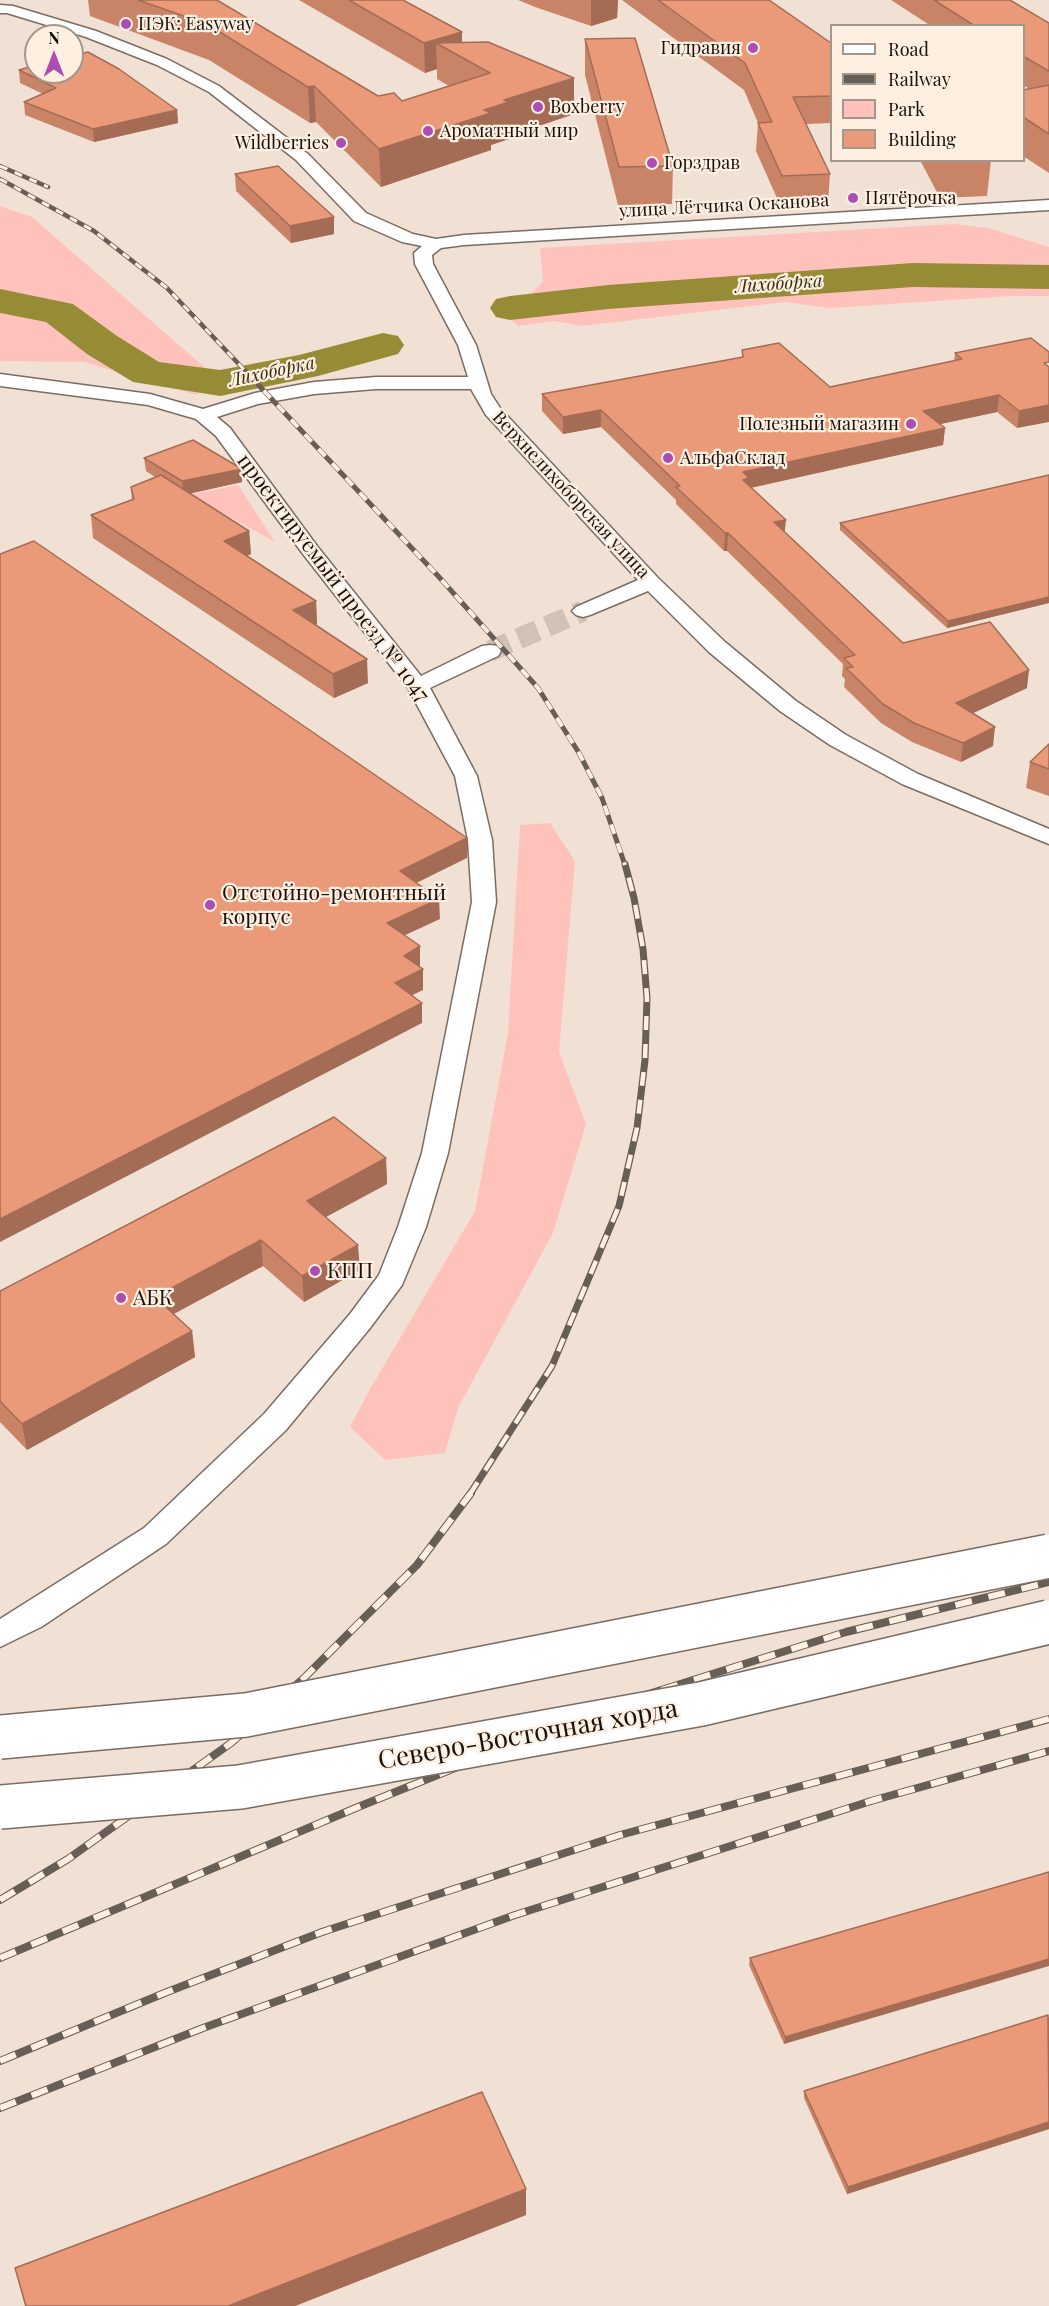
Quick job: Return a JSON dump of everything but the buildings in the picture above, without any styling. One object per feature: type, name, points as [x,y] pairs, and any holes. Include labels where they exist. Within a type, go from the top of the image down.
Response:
[{"type":"main road","points":[[0,1737],[246,1715],[1049,1556]]},
{"type":"main road","name":"Северо-Восточная хорда","points":[[0,1806],[251,1785],[701,1704],[1049,1622]]},
{"type":"street","points":[[0,9],[8,9],[91,34],[162,62],[214,89],[302,157],[360,217],[408,237],[436,244]]},
{"type":"street","name":"улица Лётчика Осканова","points":[[436,244],[464,240],[1049,205]]},
{"type":"street","name":"Верхнелихоборская улица","points":[[436,244],[423,253],[424,264],[467,345],[482,394],[498,417],[651,582],[726,654],[788,706],[838,740],[910,779],[1049,837]]},
{"type":"street","points":[[0,380],[150,400],[203,415],[255,399],[314,388],[376,383],[478,383]]},
{"type":"street","name":"проектируемый проезд № 1047","points":[[0,1634],[30,1618],[155,1536],[275,1422],[360,1321],[392,1278],[412,1227],[435,1154],[484,902],[480,840],[466,776],[418,686],[310,550],[223,432],[203,415]]},
{"type":"street","points":[[583,611],[651,582]]},
{"type":"street","points":[[418,686],[490,651]]},
{"type":"green space","points":[[0,206],[32,217],[210,372],[197,395],[84,362],[0,361]]},
{"type":"green space","points":[[954,224],[988,228],[1049,247],[1049,296],[1011,296],[830,308],[785,302],[582,326],[554,321],[518,326],[491,302],[532,293],[543,282],[540,248]]},
{"type":"green space","points":[[238,485],[275,542],[190,495]]},
{"type":"green space","points":[[550,823],[575,861],[559,1052],[586,1124],[553,1233],[458,1408],[445,1453],[385,1460],[350,1427],[475,1211],[508,1033],[520,825]]},
{"type":"waterway","name":"Лихоборка","points":[[510,308],[608,297],[913,275],[1049,277]]},
{"type":"waterway","name":"Лихоборка","points":[[0,301],[59,313],[102,345],[148,373],[220,383],[303,367],[383,345]]},
{"type":"tunnel","points":[[490,651],[583,611]]},
{"type":"railway","points":[[0,166],[48,187]]},
{"type":"railway","points":[[0,179],[94,231],[167,288],[252,378]]},
{"type":"railway","points":[[250,376],[439,577],[538,688],[579,753],[602,798],[625,865]]},
{"type":"railway","points":[[470,1494],[552,1366],[619,1206],[637,1128],[645,1060],[647,998],[643,949],[625,864]]},
{"type":"railway","points":[[0,1900],[68,1859],[231,1743],[304,1678],[417,1565],[471,1493]]},
{"type":"railway","points":[[0,1958],[358,1807],[604,1708],[846,1632],[1049,1582]]},
{"type":"railway","points":[[0,2061],[167,1992],[322,1932],[620,1835],[1049,1719]]},
{"type":"railway","points":[[0,2108],[203,2028],[515,1915],[871,1801],[1049,1751]]},
{"type":"place","name":"ПЭК: Easyway","points":[[126,24]]},
{"type":"place","name":"Гидравия","points":[[753,48]]},
{"type":"place","name":"Boxberry","points":[[538,107]]},
{"type":"place","name":"Ароматный мир","points":[[428,131]]},
{"type":"place","name":"Wildberries","points":[[341,143]]},
{"type":"place","name":"Горздрав","points":[[652,163]]},
{"type":"place","name":"Пятёрочка","points":[[853,198]]},
{"type":"place","name":"Полезный магазин","points":[[911,424]]},
{"type":"place","name":"АльфаСклад","points":[[668,458]]},
{"type":"place","name":"Отстойно-ремонтный корпус","points":[[210,905]]},
{"type":"place","name":"КПП","points":[[315,1271]]},
{"type":"place","name":"АБК","points":[[121,1298]]}]
